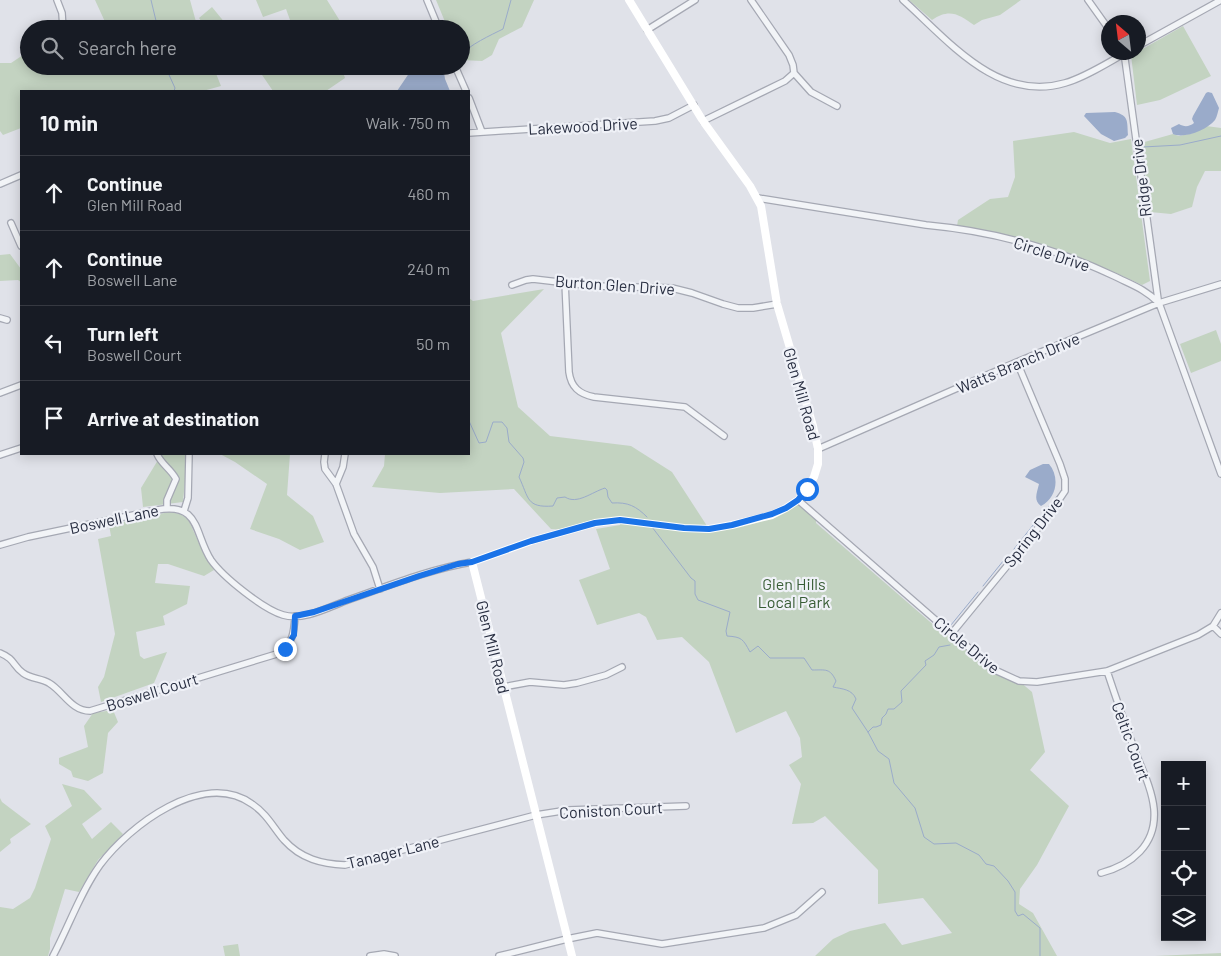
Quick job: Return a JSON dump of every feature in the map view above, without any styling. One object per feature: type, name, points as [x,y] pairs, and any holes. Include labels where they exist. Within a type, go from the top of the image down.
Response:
[{"type":"main road","name":"Glen Mill Road","points":[[572,956],[472,562],[531,541],[595,523],[620,520],[684,528],[709,529],[772,514],[798,500],[814,477],[818,464],[818,449],[777,304],[761,206],[758,198],[703,121],[629,0]]},
{"type":"street","points":[[57,0],[62,20]]},
{"type":"street","points":[[427,0],[435,20]]},
{"type":"street","points":[[647,30],[695,0]]},
{"type":"street","points":[[751,0],[789,55],[794,73],[811,92],[837,106]]},
{"type":"street","points":[[904,0],[980,68],[997,78],[1013,83],[1027,86],[1044,86],[1065,83],[1111,60]]},
{"type":"street","points":[[1088,0],[1101,18]]},
{"type":"street","points":[[1146,42],[1221,0]]},
{"type":"street","name":"Ridge Drive","points":[[1126,60],[1156,295],[1159,303]]},
{"type":"street","points":[[703,121],[785,81],[794,73]]},
{"type":"street","points":[[459,75],[466,90]]},
{"type":"street","points":[[470,101],[482,132]]},
{"type":"street","name":"Lakewood Drive","points":[[470,133],[655,121],[669,118],[694,105]]},
{"type":"street","points":[[0,184],[20,175]]},
{"type":"street","name":"Circle Drive","points":[[758,198],[950,228],[1030,244],[1110,274],[1149,293],[1159,303]]},
{"type":"street","points":[[11,223],[20,244]]},
{"type":"street","name":"Burton Glen Drive","points":[[512,285],[533,279],[593,286],[672,288],[692,292],[738,308],[753,308],[777,304]]},
{"type":"street","points":[[565,282],[569,372],[570,379],[576,390],[594,397],[685,407],[724,436]]},
{"type":"street","name":"Watts Branch Drive","points":[[818,449],[1017,362],[1159,303],[1221,284]]},
{"type":"street","points":[[1159,303],[1221,474]]},
{"type":"street","points":[[0,318],[7,320]]},
{"type":"street","name":"Spring Drive","points":[[952,633],[1048,516],[1064,491],[1065,479],[1060,464],[1017,362]]},
{"type":"street","points":[[0,393],[20,385]]},
{"type":"street","points":[[0,456],[20,448]]},
{"type":"street","points":[[158,455],[176,479],[167,500],[167,508]]},
{"type":"street","points":[[189,455],[188,498],[184,511],[194,521],[208,554],[219,570],[266,607],[284,616],[314,612],[458,564],[472,562]]},
{"type":"street","points":[[325,455],[325,469],[336,484],[354,534],[373,566],[380,589]]},
{"type":"street","points":[[336,484],[343,467],[345,455]]},
{"type":"street","name":"Circle Drive","points":[[798,500],[997,671],[1019,681],[1037,682],[1107,671],[1198,635],[1213,626],[1221,614]]},
{"type":"street","name":"Boswell Lane","points":[[0,545],[28,537],[167,508],[184,511]]},
{"type":"street","name":"Boswell Court","points":[[0,653],[13,661],[24,674],[48,682],[76,707],[90,711],[280,653],[292,640],[295,616]]},
{"type":"street","points":[[1213,626],[1221,634]]},
{"type":"street","points":[[503,687],[530,682],[564,685],[577,683],[606,675],[622,667]]},
{"type":"street","name":"Celtic Court","points":[[1101,873],[1116,869],[1138,854],[1151,832],[1154,818],[1151,794],[1107,671]]},
{"type":"street","name":"Tanager Lane","points":[[53,956],[82,896],[99,866],[109,854],[151,817],[177,802],[191,797],[215,793],[251,803],[268,818],[284,840],[297,851],[309,859],[332,865],[346,865],[536,815]]},
{"type":"street","name":"Coniston Court","points":[[536,815],[568,810],[686,806]]},
{"type":"street","points":[[499,956],[597,933],[662,944],[764,928],[796,915],[822,892]]},
{"type":"street","points":[[370,956],[384,954],[395,956]]},
{"type":"green space","points":[[95,0],[190,0],[196,20],[104,20]]},
{"type":"green space","points":[[256,0],[327,0],[339,20],[290,20],[286,9],[263,17]]},
{"type":"green space","points":[[436,0],[534,0],[522,27],[499,39],[492,55],[482,61],[470,60],[470,20],[444,20]]},
{"type":"green space","points":[[909,0],[1021,0],[1000,15],[982,20],[974,25],[959,15],[949,13],[932,20]]},
{"type":"green space","points":[[212,7],[223,20],[200,20],[199,18]]},
{"type":"green space","points":[[1183,26],[1211,76],[1160,100],[1137,105],[1132,60],[1146,60],[1146,47]]},
{"type":"green space","points":[[20,57],[20,75],[217,75],[221,86],[207,90],[20,90],[20,128],[3,135],[0,131],[0,63],[11,63]]},
{"type":"green space","points":[[262,75],[344,75],[345,78],[327,90],[272,90]]},
{"type":"green space","points":[[1206,126],[1221,128],[1221,171],[1205,171],[1197,187],[1192,207],[1171,214],[1150,212],[1141,143],[1173,134],[1179,136],[1193,133]]},
{"type":"green space","points":[[1074,132],[1110,143],[1131,139],[1150,281],[1142,285],[1052,248],[1005,235],[957,226],[958,220],[990,199],[1008,197],[1015,177],[1013,141]]},
{"type":"green space","points":[[10,254],[20,268],[20,281],[0,281],[0,255]]},
{"type":"green space","name":"Glen Hills Local Park","points":[[544,289],[501,333],[518,407],[550,436],[631,446],[672,472],[709,529],[772,515],[798,500],[816,516],[816,523],[944,634],[948,630],[997,671],[1019,681],[1032,692],[1045,752],[1030,770],[1069,806],[1037,865],[1020,889],[1019,904],[1033,913],[1057,956],[815,956],[833,939],[850,931],[885,923],[902,945],[952,933],[923,898],[878,904],[878,870],[825,816],[813,823],[792,824],[801,784],[789,765],[802,757],[800,738],[786,711],[736,733],[709,662],[682,637],[657,640],[646,617],[639,613],[597,625],[579,580],[610,569],[596,529],[620,525],[620,520],[570,530],[551,529],[514,489],[440,493],[372,487],[384,466],[385,455],[470,455],[470,299],[473,301]]},
{"type":"green space","points":[[1216,330],[1221,344],[1221,361],[1191,373],[1180,344]]},
{"type":"green space","points":[[161,455],[186,455],[183,502],[143,507],[141,488]]},
{"type":"green space","points":[[222,455],[290,455],[287,495],[313,516],[324,542],[300,550],[279,539],[250,529],[267,484]]},
{"type":"green space","points":[[169,512],[180,514],[188,519],[203,552],[214,570],[204,576],[168,564],[158,564],[155,583],[190,586],[187,604],[163,616],[165,625],[136,632],[140,656],[144,659],[167,652],[154,683],[101,702],[98,687],[104,677],[115,634],[98,539],[111,536],[109,525]]},
{"type":"green space","points":[[113,710],[118,722],[108,733],[103,773],[88,781],[73,777],[71,771],[59,764],[59,758],[88,747],[84,726],[93,713]]},
{"type":"green space","points":[[62,784],[84,790],[102,809],[82,824],[92,839],[111,822],[123,834],[98,860],[79,892],[65,889],[50,938],[48,956],[0,956],[0,907],[13,909],[30,898],[51,839],[45,826],[72,806]]},
{"type":"green space","points":[[0,798],[2,802],[31,824],[10,839],[11,843],[0,852]]},
{"type":"green space","points":[[238,944],[240,956],[225,956],[223,946]]},
{"type":"green space","points":[[1221,953],[1221,956],[1155,956]]},
{"type":"water","points":[[408,75],[444,75],[450,90],[398,90]]},
{"type":"water","points":[[1208,92],[1212,93],[1219,108],[1215,120],[1207,127],[1195,133],[1173,134],[1171,128],[1179,124],[1186,126],[1194,123],[1193,116]]},
{"type":"water","points":[[1115,112],[1125,117],[1128,135],[1125,138],[1114,141],[1101,134],[1084,116],[1086,113]]},
{"type":"water","points":[[1043,464],[1049,464],[1056,481],[1051,498],[1041,506],[1036,499],[1039,484],[1025,477],[1030,470]]},
{"type":"waterway","points":[[151,0],[156,20]]},
{"type":"waterway","points":[[470,48],[503,29],[511,0]]},
{"type":"waterway","points":[[169,75],[174,90]]},
{"type":"waterway","points":[[1143,147],[1180,145],[1221,136]]},
{"type":"waterway","points":[[470,423],[479,443],[486,442],[493,422],[502,422],[507,428],[509,442],[523,458],[524,462],[519,477],[527,496],[533,503],[553,506],[557,498],[580,499],[605,488],[612,503],[623,503],[631,506],[647,517]]},
{"type":"waterway","points":[[1040,517],[1058,495]]},
{"type":"waterway","points":[[1014,549],[1034,524]]},
{"type":"waterway","points":[[652,527],[695,581],[695,594],[698,600],[730,612],[726,631],[727,636],[742,640],[750,652],[758,646],[770,658],[804,658],[812,670],[824,670],[832,674],[836,681],[833,687],[852,693],[856,699],[852,708],[878,751],[889,759],[894,783],[915,808],[924,837],[934,844],[956,843],[979,855],[986,864],[994,866],[1015,892],[1015,911],[1018,916],[1023,914],[1040,928],[1040,956]]},
{"type":"waterway","points":[[983,586],[1008,555]]},
{"type":"waterway","points":[[951,625],[978,592]]},
{"type":"waterway","points":[[868,732],[873,727],[881,725],[882,718],[888,709],[894,709],[902,702],[901,691],[926,665],[925,661],[934,655],[939,647],[950,645]]},
{"type":"route","points":[[285,649],[294,635],[295,616],[314,612],[458,564],[472,562],[531,541],[595,523],[620,520],[684,528],[709,529],[732,525],[772,514],[786,508],[798,500],[807,489]]}]
